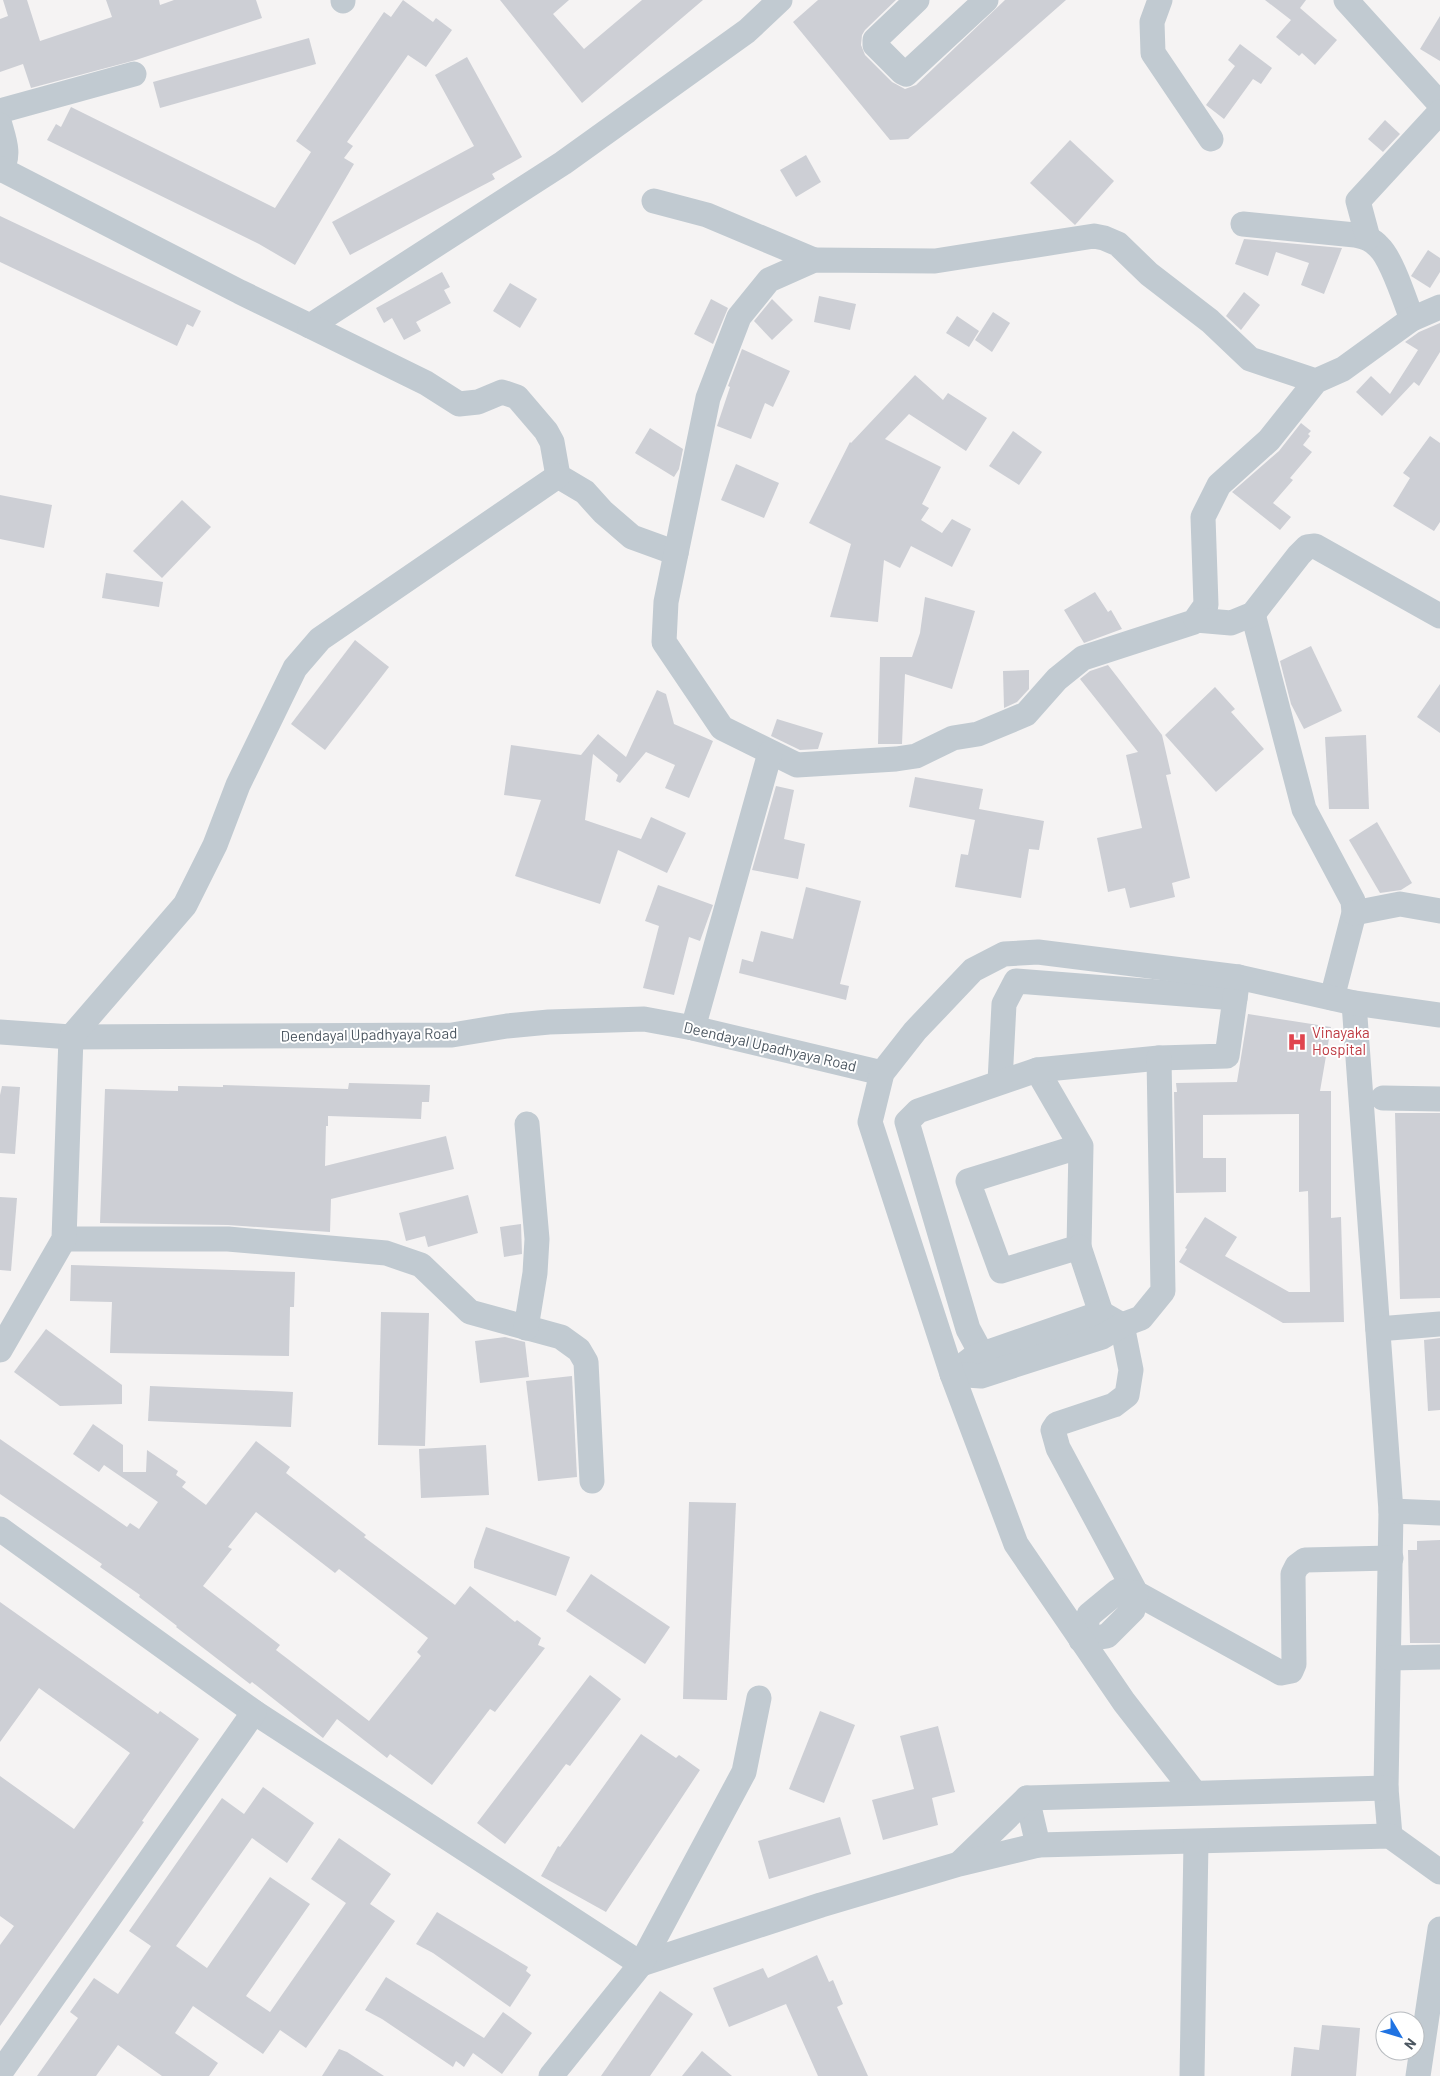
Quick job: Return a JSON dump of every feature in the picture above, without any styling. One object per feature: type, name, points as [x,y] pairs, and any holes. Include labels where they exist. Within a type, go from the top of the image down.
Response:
[{"type":"street","points":[[310,326],[563,162],[747,31],[780,0]]},
{"type":"street","points":[[916,0],[875,40],[875,44],[906,74],[986,0]]},
{"type":"street","points":[[1160,0],[1152,22],[1153,53],[1211,139]]},
{"type":"street","points":[[1346,0],[1440,104]]},
{"type":"street","points":[[0,111],[134,74]]},
{"type":"street","points":[[1368,238],[1358,201],[1440,112]]},
{"type":"street","points":[[0,124],[5,144],[6,161],[0,170],[240,292],[426,383],[459,404],[478,402],[502,392],[518,397],[546,431],[552,442],[558,476],[585,492],[603,512],[632,537],[676,553]]},
{"type":"street","points":[[654,201],[707,215],[814,260],[935,261],[1094,236],[1104,238],[1118,244],[1150,274],[1210,321],[1250,359],[1316,381]]},
{"type":"street","points":[[1243,224],[1355,235],[1368,238],[1380,248],[1386,258],[1412,319]]},
{"type":"street","points":[[814,260],[769,280],[739,317],[708,398],[666,602],[664,642],[722,728],[797,765],[916,756],[954,738],[978,734],[1026,714],[1057,679],[1083,658],[1194,622],[1206,605],[1203,517],[1219,485],[1269,440],[1316,381],[1343,369],[1412,319],[1440,307]]},
{"type":"street","points":[[0,1350],[64,1239],[71,1037],[185,906],[215,845],[238,785],[295,668],[320,639],[558,476]]},
{"type":"street","points":[[1196,620],[1231,623],[1253,614],[1299,555],[1307,547],[1315,546],[1440,616]]},
{"type":"street","points":[[1253,614],[1304,808],[1353,901],[1354,913],[1343,1000],[1378,1329],[1392,1511],[1386,1788],[1390,1836]]},
{"type":"street","points":[[693,1028],[770,753]]},
{"type":"street","points":[[1354,913],[1400,904],[1440,911]]},
{"type":"street","points":[[1194,1792],[1124,1702],[1016,1544],[952,1374],[870,1122],[882,1073],[915,1031],[973,970],[1004,954],[1038,952],[1237,988],[1343,1000],[1440,1015]]},
{"type":"street","points":[[1000,1082],[1004,1004],[1016,981],[1237,988]]},
{"type":"street","points":[[982,1355],[968,1329],[906,1122],[918,1111],[1037,1070],[1159,1058],[1227,1056],[1237,988]]},
{"type":"street","name":"Deendayal Upadhyaya Road","points":[[0,1032],[71,1037],[452,1035],[507,1026],[549,1022],[644,1020],[693,1028],[882,1073]]},
{"type":"street","points":[[952,1374],[974,1357],[1111,1319],[1141,1318],[1162,1291],[1159,1058]]},
{"type":"street","points":[[1037,1070],[1081,1146],[1079,1247],[1131,1370],[1127,1395],[1114,1405],[1057,1424],[1053,1430],[1058,1448],[1136,1593],[1281,1673],[1287,1673],[1291,1671],[1294,1664],[1293,1574],[1296,1566],[1305,1560],[1391,1558]]},
{"type":"street","points":[[1383,1098],[1440,1099]]},
{"type":"street","points":[[526,1328],[535,1273],[537,1239],[527,1124]]},
{"type":"street","points":[[1079,1247],[1001,1271],[968,1181],[1081,1146]]},
{"type":"street","points":[[64,1239],[228,1239],[386,1253],[421,1265],[470,1312],[561,1338],[579,1350],[586,1362],[592,1481]]},
{"type":"street","points":[[952,1374],[981,1376],[1102,1337],[1111,1319]]},
{"type":"street","points":[[1378,1329],[1440,1324]]},
{"type":"street","points":[[1392,1511],[1440,1514]]},
{"type":"street","points":[[0,1529],[254,1712],[641,1964]]},
{"type":"street","points":[[1080,1640],[1107,1636],[1133,1610],[1136,1593]]},
{"type":"street","points":[[1389,1658],[1440,1657]]},
{"type":"street","points":[[551,2076],[641,1964],[744,1772],[758,1698]]},
{"type":"street","points":[[0,2073],[254,1712]]},
{"type":"street","points":[[959,1864],[1027,1798],[1386,1788]]},
{"type":"street","points":[[1027,1798],[1038,1845]]},
{"type":"street","points":[[641,1964],[821,1904],[959,1864],[1038,1845],[1390,1836],[1440,1872]]},
{"type":"street","points":[[1192,2076],[1196,1842]]},
{"type":"street","points":[[1418,2076],[1440,1929]]},
{"type":"building","points":[[3,0],[27,0],[40,41],[112,17],[106,0],[159,0],[160,5],[174,0],[256,0],[262,18],[136,60],[31,88],[23,64],[0,72],[0,19],[8,16]]},
{"type":"building","points":[[403,0],[433,22],[436,18],[452,30],[426,67],[408,55],[347,142],[353,146],[344,158],[354,164],[295,265],[259,244],[47,140],[56,124],[61,127],[71,107],[275,208],[311,152],[296,141],[384,12],[391,17]]},
{"type":"building","points":[[500,0],[569,0],[553,14],[584,49],[642,0],[703,0],[582,103]]},
{"type":"building","points":[[818,0],[896,0],[865,30],[862,35],[861,45],[865,55],[892,82],[905,89],[916,85],[1005,0],[1066,0],[908,139],[890,140],[793,22]]},
{"type":"building","points":[[1265,0],[1306,0],[1300,8],[1337,40],[1315,65],[1302,53],[1299,56],[1276,37],[1291,20]]},
{"type":"building","points":[[1440,16],[1440,61],[1420,49]]},
{"type":"building","points":[[309,38],[316,64],[160,108],[153,82]]},
{"type":"building","points":[[1240,44],[1272,68],[1261,84],[1253,79],[1224,119],[1206,105],[1235,66],[1228,60]]},
{"type":"building","points":[[467,57],[522,157],[492,174],[495,179],[350,255],[332,222],[474,146],[435,75]]},
{"type":"building","points":[[1385,120],[1400,134],[1383,152],[1368,139]]},
{"type":"building","points":[[1070,140],[1114,181],[1075,225],[1030,183]]},
{"type":"building","points":[[806,155],[821,182],[796,197],[780,170]]},
{"type":"building","points":[[0,216],[201,311],[193,327],[187,324],[177,346],[0,262]]},
{"type":"building","points":[[1244,239],[1342,248],[1324,294],[1301,285],[1309,263],[1276,252],[1268,276],[1235,264]]},
{"type":"building","points":[[1428,250],[1440,258],[1440,272],[1430,288],[1411,276]]},
{"type":"building","points":[[442,272],[450,287],[444,290],[451,303],[416,322],[421,331],[404,340],[392,318],[384,323],[376,308]]},
{"type":"building","points":[[510,283],[537,299],[520,328],[493,311]]},
{"type":"building","points":[[1244,292],[1260,305],[1241,330],[1226,316]]},
{"type":"building","points":[[819,296],[856,304],[850,330],[814,322]]},
{"type":"building","points":[[711,299],[728,308],[713,344],[694,334]]},
{"type":"building","points":[[772,299],[793,320],[772,340],[754,321]]},
{"type":"building","points":[[993,312],[1010,323],[992,352],[975,340]]},
{"type":"building","points":[[957,316],[979,331],[969,347],[946,333]]},
{"type":"building","points":[[1440,323],[1440,352],[1419,386],[1414,382],[1382,416],[1356,392],[1371,376],[1390,394],[1418,350],[1405,342],[1419,332]]},
{"type":"building","points":[[742,349],[790,371],[773,407],[765,403],[751,439],[717,426],[730,387],[728,386]]},
{"type":"building","points":[[915,375],[943,400],[948,393],[987,418],[966,451],[909,414],[885,439],[941,467],[922,504],[929,508],[921,520],[942,533],[952,519],[971,529],[952,567],[911,546],[900,568],[884,560],[878,622],[830,617],[851,544],[809,523],[850,442]]},
{"type":"building","points":[[1301,423],[1311,431],[1308,434],[1310,436],[1303,445],[1312,452],[1290,478],[1293,480],[1273,503],[1291,517],[1280,530],[1232,492],[1279,451]]},
{"type":"building","points":[[650,428],[683,449],[679,469],[674,477],[635,453]]},
{"type":"building","points":[[1013,431],[1042,452],[1019,485],[989,466]]},
{"type":"building","points":[[1430,436],[1440,443],[1440,522],[1434,531],[1393,506],[1410,478],[1403,473]]},
{"type":"building","points":[[736,464],[779,483],[764,518],[721,500]]},
{"type":"building","points":[[0,495],[52,505],[44,548],[0,539]]},
{"type":"building","points":[[182,500],[211,527],[162,578],[133,551]]},
{"type":"building","points":[[106,573],[163,582],[159,607],[102,598]]},
{"type":"building","points":[[1095,592],[1108,612],[1111,610],[1122,629],[1084,643],[1064,610]]},
{"type":"building","points":[[925,597],[975,611],[952,689],[905,674],[902,744],[878,744],[880,657],[912,657],[920,633]]},
{"type":"building","points":[[355,640],[389,667],[325,750],[291,724]]},
{"type":"building","points":[[1311,646],[1342,711],[1304,729],[1291,704],[1280,661]]},
{"type":"building","points":[[1108,665],[1162,735],[1171,774],[1166,775],[1190,878],[1172,883],[1175,897],[1130,908],[1125,888],[1108,892],[1097,838],[1142,828],[1126,755],[1138,752],[1080,679],[1090,671]]},
{"type":"building","points":[[1029,670],[1029,689],[1017,702],[1004,708],[1003,671]]},
{"type":"building","points":[[1440,684],[1440,733],[1417,717]]},
{"type":"building","points":[[1215,687],[1235,709],[1231,712],[1264,749],[1216,792],[1165,735]]},
{"type":"building","points":[[657,690],[666,694],[674,724],[713,741],[689,798],[665,788],[675,765],[646,752],[620,783],[616,781],[618,775],[593,754],[585,820],[641,839],[651,817],[686,833],[667,873],[618,850],[600,904],[515,876],[541,800],[504,795],[511,745],[581,755],[598,734],[626,757]]},
{"type":"building","points":[[777,719],[823,733],[818,749],[800,750],[771,736]]},
{"type":"building","points":[[1366,735],[1369,809],[1329,809],[1325,737]]},
{"type":"building","points":[[915,777],[983,789],[979,809],[1044,821],[1039,850],[1029,849],[1021,898],[955,887],[961,854],[968,855],[975,820],[909,807]]},
{"type":"building","points":[[776,786],[794,790],[784,839],[805,844],[798,879],[752,870]]},
{"type":"building","points":[[1377,822],[1412,883],[1401,890],[1380,893],[1349,840]]},
{"type":"building","points":[[658,885],[713,905],[700,941],[689,937],[674,995],[643,988],[659,926],[645,921]]},
{"type":"building","points":[[806,887],[861,901],[840,984],[849,986],[846,1000],[739,973],[742,959],[753,962],[761,931],[793,939]]},
{"type":"building","points":[[1248,1014],[1331,1027],[1320,1091],[1331,1091],[1331,1218],[1341,1217],[1344,1322],[1283,1323],[1179,1262],[1187,1249],[1185,1248],[1205,1217],[1237,1237],[1225,1256],[1289,1292],[1310,1292],[1308,1191],[1299,1192],[1299,1114],[1203,1115],[1203,1158],[1226,1158],[1226,1192],[1176,1193],[1174,1092],[1177,1092],[1176,1083],[1237,1082]]},
{"type":"building","points":[[349,1083],[430,1085],[429,1102],[422,1102],[421,1119],[328,1116],[325,1166],[446,1136],[454,1169],[331,1199],[330,1232],[228,1225],[100,1223],[105,1089],[178,1091],[178,1086],[223,1087],[223,1085],[348,1089]]},
{"type":"building","points":[[2,1086],[20,1087],[15,1154],[0,1153],[0,1095]]},
{"type":"building","points":[[1395,1113],[1440,1113],[1440,1298],[1400,1299]]},
{"type":"building","points":[[468,1195],[478,1233],[428,1247],[425,1236],[406,1241],[399,1213]]},
{"type":"building","points":[[0,1197],[17,1198],[11,1271],[0,1270]]},
{"type":"building","points":[[521,1224],[522,1254],[504,1257],[500,1227]]},
{"type":"building","points":[[71,1265],[295,1272],[294,1307],[290,1307],[289,1356],[110,1353],[112,1302],[70,1301]]},
{"type":"building","points":[[381,1312],[429,1313],[425,1446],[378,1445]]},
{"type":"building","points":[[46,1329],[122,1385],[122,1404],[60,1406],[14,1372]]},
{"type":"building","points":[[505,1337],[525,1342],[529,1377],[480,1383],[475,1341]]},
{"type":"building","points":[[1440,1338],[1440,1410],[1428,1411],[1424,1340]]},
{"type":"building","points":[[572,1376],[577,1477],[538,1481],[526,1381]]},
{"type":"building","points":[[150,1386],[293,1392],[291,1427],[148,1421]]},
{"type":"building","points":[[93,1424],[123,1445],[123,1472],[146,1472],[147,1450],[178,1471],[176,1475],[186,1482],[182,1487],[206,1505],[256,1441],[290,1467],[286,1473],[366,1535],[364,1537],[455,1605],[470,1586],[515,1622],[517,1620],[541,1638],[538,1645],[545,1648],[495,1712],[490,1709],[432,1785],[390,1754],[387,1758],[337,1719],[323,1738],[252,1682],[250,1684],[176,1627],[139,1597],[140,1595],[100,1567],[102,1564],[0,1494],[0,1439],[127,1527],[130,1523],[139,1529],[158,1502],[104,1465],[99,1472],[73,1454]],"holes":[[[256,1512],[335,1573],[339,1569],[428,1638],[417,1652],[421,1656],[369,1721],[276,1650],[280,1645],[203,1586],[232,1549],[228,1547]]]},
{"type":"building","points":[[486,1445],[489,1495],[421,1498],[419,1449]]},
{"type":"building","points":[[689,1502],[736,1503],[727,1700],[683,1699]]},
{"type":"building","points":[[486,1527],[570,1557],[556,1596],[474,1568],[474,1561]]},
{"type":"building","points":[[1440,1540],[1440,1643],[1410,1643],[1408,1550],[1417,1550],[1417,1541]]},
{"type":"building","points":[[591,1574],[670,1627],[645,1664],[566,1611]]},
{"type":"building","points":[[0,1602],[158,1714],[160,1711],[199,1739],[142,1821],[144,1822],[0,2026],[0,1945],[14,1926],[0,1916],[0,1776],[74,1829],[130,1753],[39,1688],[0,1742]]},
{"type":"building","points":[[590,1675],[621,1699],[570,1766],[566,1764],[505,1844],[477,1823]]},
{"type":"building","points":[[820,1711],[855,1725],[824,1803],[789,1789]]},
{"type":"building","points":[[938,1726],[955,1792],[932,1798],[938,1825],[883,1840],[872,1800],[914,1789],[900,1736]]},
{"type":"building","points":[[641,1734],[676,1758],[679,1755],[700,1770],[606,1912],[541,1876],[558,1846],[560,1847]]},
{"type":"building","points":[[263,1787],[314,1823],[287,1863],[252,1838],[176,1946],[207,1968],[270,1877],[310,1904],[246,1996],[270,2012],[346,1903],[311,1879],[339,1838],[391,1874],[370,1904],[395,1921],[306,2048],[280,2030],[263,2054],[193,2006],[175,2033],[218,2063],[209,2076],[162,2076],[118,2045],[96,2076],[37,2076],[78,2018],[70,2012],[94,1978],[118,1994],[151,1946],[129,1931],[222,1798],[244,1814]]},
{"type":"building","points":[[840,1817],[851,1854],[769,1879],[758,1841]]},
{"type":"building","points":[[437,1912],[528,1967],[526,1971],[531,1975],[510,2007],[433,1953],[416,1944]]},
{"type":"building","points":[[817,1955],[829,1982],[833,1980],[843,2004],[837,2007],[868,2076],[818,2076],[786,2004],[729,2027],[713,1988],[763,1968],[768,1978]]},
{"type":"building","points":[[386,1977],[484,2038],[503,2012],[532,2033],[502,2074],[473,2053],[464,2067],[456,2061],[453,2067],[382,2019],[365,2010]]},
{"type":"building","points":[[660,1991],[693,2014],[650,2076],[601,2076]]},
{"type":"building","points":[[1322,2025],[1360,2028],[1356,2076],[1291,2076],[1294,2047],[1319,2050]]},
{"type":"building","points":[[339,2049],[347,2052],[384,2076],[322,2076]]},
{"type":"building","points":[[702,2051],[732,2076],[682,2076]]},
{"type":"place","name":"Vinayaka Hospital","points":[[1297,1042]]}]
